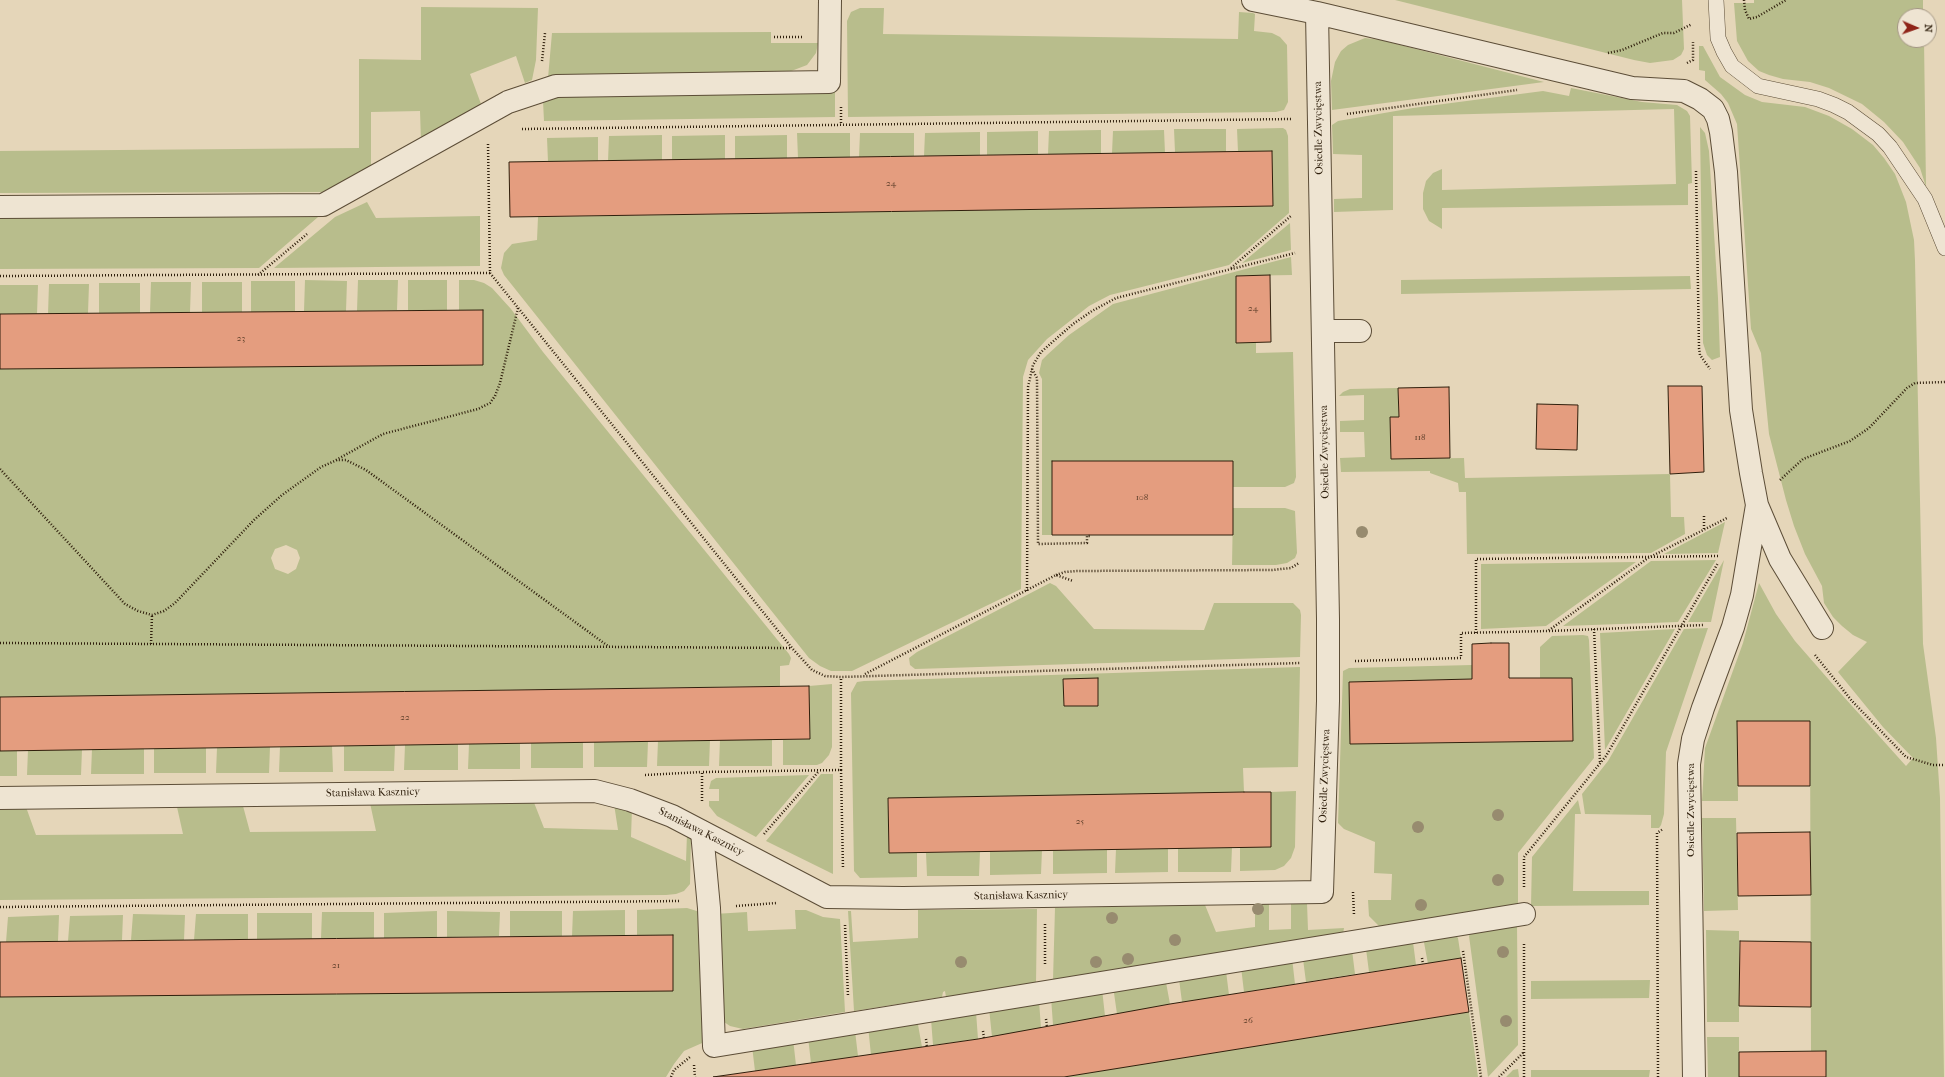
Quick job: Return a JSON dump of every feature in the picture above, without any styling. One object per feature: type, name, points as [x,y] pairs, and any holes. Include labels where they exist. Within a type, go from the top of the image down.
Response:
[{"type":"street","points":[[0,207],[323,205],[508,102],[556,86],[829,82],[830,0]]},
{"type":"street","points":[[1253,0],[1317,13],[1638,89],[1684,91],[1700,99],[1713,109],[1718,119],[1721,132],[1726,172],[1741,410],[1758,505],[1780,559],[1822,628]]},
{"type":"street","name":"Osiedle Zwycięstwa","points":[[1317,13],[1328,662],[1322,892]]},
{"type":"street","points":[[1323,332],[1360,331]]},
{"type":"street","name":"Osiedle Zwycięstwa","points":[[1694,1077],[1689,764],[1693,739],[1733,627],[1742,595],[1758,505]]},
{"type":"street","name":"Stanisława Kasznicy","points":[[0,798],[595,791],[630,800],[672,816],[827,897],[903,898],[1322,892]]},
{"type":"street","points":[[702,832],[708,908],[714,1046],[850,1022],[1524,914]]},
{"type":"lane","points":[[1716,2],[1718,38],[1732,66],[1758,86],[1818,99],[1834,105],[1848,112],[1878,134],[1894,153],[1925,199],[1945,248]]},
{"type":"path","points":[[1744,1],[1745,10],[1749,19],[1757,17],[1786,0]]},
{"type":"path","points":[[1603,54],[1622,50],[1663,33],[1674,33],[1692,24]]},
{"type":"path","points":[[541,67],[545,33]]},
{"type":"path","points":[[1341,115],[1519,90]]},
{"type":"path","points":[[1292,111],[1292,119]]},
{"type":"path","points":[[523,123],[519,128],[1298,119]]},
{"type":"path","points":[[488,140],[490,273],[792,648],[812,670],[825,676],[841,677],[863,675],[1305,663]]},
{"type":"path","points":[[1696,170],[1699,348],[1703,360],[1712,372]]},
{"type":"path","points":[[1230,269],[1294,214]]},
{"type":"path","points":[[1027,591],[1028,387],[1032,369],[1041,352],[1051,342],[1079,320],[1108,301],[1295,253]]},
{"type":"path","points":[[0,276],[490,273]]},
{"type":"path","points":[[0,469],[125,604],[138,612],[152,614],[164,611],[175,603],[254,520],[282,495],[309,474],[383,434],[478,409],[490,403],[499,389],[518,308]]},
{"type":"path","points":[[1032,369],[1037,381],[1038,544],[1087,543],[1087,536],[1090,536]]},
{"type":"path","points":[[1548,631],[1648,558],[1704,529],[1758,505],[1803,459],[1850,441],[1869,428],[1907,388],[1915,384],[1945,382]]},
{"type":"path","points":[[332,462],[346,460],[366,470],[608,646]]},
{"type":"path","points":[[1704,516],[1704,529]]},
{"type":"path","points":[[1476,633],[1476,560],[1722,556],[1606,756],[1600,762],[1594,629]]},
{"type":"path","points":[[863,675],[1056,575],[1065,572],[1272,570],[1291,568],[1301,562]]},
{"type":"path","points":[[1056,575],[1073,581]]},
{"type":"path","points":[[151,644],[152,614]]},
{"type":"path","points":[[1349,662],[1461,658],[1461,634],[1705,625]]},
{"type":"path","points":[[0,643],[792,648]]},
{"type":"path","points":[[1812,652],[1852,701],[1906,757],[1933,765],[1945,765]]},
{"type":"path","points":[[841,677],[843,876]]},
{"type":"path","points":[[702,832],[702,772],[841,770]]},
{"type":"path","points":[[762,836],[819,771]]},
{"type":"path","points":[[0,907],[694,901],[708,908],[782,903]]},
{"type":"path","points":[[1045,918],[1045,991]]},
{"type":"path","points":[[844,923],[850,1022]]},
{"type":"path","points":[[1460,924],[1481,1077]]},
{"type":"path","points":[[1499,1077],[1524,1052]]},
{"type":"green space","points":[[1395,0],[1682,0],[1684,49],[1681,55],[1673,60],[1650,63]]},
{"type":"green space","points":[[1754,0],[1923,0],[1923,8],[1897,8],[1897,48],[1924,48],[1926,187],[1920,168],[1903,142],[1884,122],[1862,104],[1829,88],[1810,82],[1783,79],[1769,75],[1759,71],[1748,61],[1737,41],[1734,3],[1754,3]]},
{"type":"green space","points":[[421,7],[538,8],[536,60],[532,80],[525,83],[516,56],[470,74],[481,104],[421,141],[420,111],[371,112],[371,170],[322,192],[0,193],[0,151],[359,148],[359,59],[421,60]]},
{"type":"green space","points":[[860,8],[884,8],[883,34],[1238,39],[1239,12],[1253,13],[1255,14],[1254,31],[1272,33],[1280,37],[1287,45],[1288,102],[1284,110],[1276,112],[848,117],[847,21],[851,12]]},
{"type":"green space","points":[[771,32],[771,43],[818,43],[816,53],[807,65],[786,73],[583,74],[548,78],[552,33]]},
{"type":"green space","points":[[1365,38],[1381,40],[1544,82],[1332,110],[1331,81],[1335,62],[1341,51],[1348,45]]},
{"type":"green space","points":[[1699,46],[1703,46],[1720,77],[1745,95],[1762,102],[1805,107],[1829,116],[1852,129],[1873,145],[1884,158],[1895,174],[1906,202],[1914,240],[1915,261],[1923,644],[1936,738],[1940,798],[1944,1077],[1826,1077],[1826,1051],[1811,1051],[1810,721],[1737,721],[1738,801],[1702,801],[1705,748],[1743,643],[1759,583],[1776,614],[1795,641],[1843,696],[1906,766],[1913,758],[1883,727],[1838,672],[1867,642],[1853,635],[1842,626],[1833,617],[1824,603],[1822,586],[1805,554],[1786,500],[1769,434],[1761,353],[1751,329],[1737,124],[1728,103],[1721,94],[1705,80],[1705,71],[1699,70]]},
{"type":"green space","points":[[1571,88],[1642,102],[1677,105],[1687,111],[1690,116],[1692,183],[1688,184],[1688,205],[1442,208],[1442,229],[1429,221],[1423,209],[1423,193],[1426,181],[1433,173],[1442,169],[1442,190],[1676,184],[1674,109],[1393,116],[1393,210],[1334,212],[1334,199],[1362,198],[1362,155],[1333,154],[1332,125],[1338,121],[1413,108],[1543,91],[1569,96]]},
{"type":"green space","points":[[835,91],[835,117],[544,121],[543,101],[558,96]]},
{"type":"green space","points":[[1700,127],[1705,133],[1709,151],[1718,298],[1720,357],[1712,360],[1707,355],[1703,343]]},
{"type":"green space","points":[[1283,128],[1286,130],[1288,136],[1289,213],[1229,265],[1110,295],[1089,306],[1047,339],[1028,360],[1023,377],[1021,589],[852,671],[831,671],[820,666],[809,658],[504,275],[501,268],[504,253],[512,244],[537,240],[538,217],[1272,206],[1238,152],[1237,129]]},
{"type":"green space","points":[[1174,129],[1226,129],[1226,152],[1175,152]]},
{"type":"green space","points":[[1101,130],[1101,154],[1048,154],[1049,131]]},
{"type":"green space","points":[[1164,130],[1165,153],[1112,153],[1113,131]]},
{"type":"green space","points":[[1038,131],[1038,154],[987,155],[987,132]]},
{"type":"green space","points":[[980,132],[980,155],[924,156],[925,133]]},
{"type":"green space","points":[[797,133],[850,133],[850,157],[798,158]]},
{"type":"green space","points":[[860,133],[914,133],[914,156],[859,157]]},
{"type":"green space","points":[[662,135],[662,160],[608,161],[609,136]]},
{"type":"green space","points":[[725,135],[725,159],[672,160],[672,136]]},
{"type":"green space","points":[[787,135],[787,158],[735,159],[735,136]]},
{"type":"green space","points":[[598,137],[598,161],[548,162],[547,138]]},
{"type":"green space","points":[[367,202],[376,218],[480,216],[480,266],[274,268],[335,217]]},
{"type":"green space","points":[[325,211],[259,268],[0,269],[0,213]]},
{"type":"green space","points":[[1290,223],[1291,250],[1242,263]]},
{"type":"green space","points":[[1291,257],[1292,275],[1236,276],[1236,342],[1256,342],[1256,353],[1293,352],[1296,477],[1294,483],[1285,487],[1233,487],[1232,461],[1052,461],[1052,535],[1042,535],[1042,379],[1039,373],[1042,360],[1069,335],[1113,304]]},
{"type":"green space","points":[[1690,276],[1691,289],[1401,294],[1401,280]]},
{"type":"green space","points":[[305,280],[347,281],[346,311],[304,311]]},
{"type":"green space","points":[[358,280],[398,280],[397,310],[357,311]]},
{"type":"green space","points":[[408,280],[447,280],[447,310],[408,310]]},
{"type":"green space","points":[[459,280],[474,280],[484,283],[492,288],[511,309],[543,352],[789,654],[791,658],[789,665],[780,666],[780,686],[0,697],[0,369],[483,365],[483,310],[459,310]],"holes":[[[286,545],[297,550],[300,558],[296,569],[288,574],[275,569],[271,558],[275,549]]]},
{"type":"green space","points":[[251,281],[295,281],[295,311],[251,312]]},
{"type":"green space","points":[[151,282],[191,282],[190,312],[150,313]]},
{"type":"green space","points":[[202,282],[242,282],[242,312],[202,312]]},
{"type":"green space","points":[[99,283],[140,283],[140,313],[99,313]]},
{"type":"green space","points":[[49,284],[89,284],[88,313],[48,314]]},
{"type":"green space","points":[[0,285],[38,285],[37,314],[0,314]]},
{"type":"green space","points":[[1398,388],[1399,417],[1390,418],[1391,459],[1464,458],[1465,478],[1670,474],[1671,517],[1684,517],[1685,534],[1651,553],[1467,554],[1466,492],[1459,492],[1458,483],[1430,473],[1430,471],[1341,472],[1340,458],[1365,457],[1364,432],[1340,432],[1340,421],[1364,420],[1364,395],[1339,396],[1343,392],[1350,389]]},
{"type":"green space","points":[[1233,508],[1285,508],[1295,511],[1297,553],[1295,558],[1287,563],[1276,565],[1232,565]]},
{"type":"green space","points":[[1725,522],[1718,553],[1664,554]]},
{"type":"green space","points":[[1716,560],[1678,622],[1563,626],[1651,561]]},
{"type":"green space","points":[[1724,560],[1711,622],[1688,622]]},
{"type":"green space","points":[[1636,562],[1546,626],[1481,629],[1481,564]]},
{"type":"green space","points":[[1050,583],[1056,586],[1094,629],[1204,630],[1214,603],[1293,603],[1300,610],[1301,615],[1300,657],[915,669],[910,665],[909,658],[917,652]]},
{"type":"green space","points":[[1708,628],[1666,752],[1664,814],[1661,825],[1659,828],[1651,828],[1651,815],[1585,814],[1582,794],[1608,761],[1684,629]]},
{"type":"green space","points":[[1675,629],[1605,750],[1600,633]]},
{"type":"green space","points":[[1552,636],[1588,636],[1589,640],[1594,758],[1518,853],[1518,906],[1379,926],[1369,916],[1368,900],[1391,900],[1392,874],[1374,873],[1375,842],[1344,829],[1338,823],[1343,671],[1349,668],[1472,665],[1472,679],[1350,682],[1351,744],[1573,741],[1572,678],[1540,678],[1540,647]]},
{"type":"green space","points":[[1300,667],[1298,767],[1243,768],[1244,792],[888,798],[889,853],[917,853],[917,877],[860,878],[854,871],[851,693],[857,682]]},
{"type":"green space","points":[[832,684],[832,747],[829,755],[822,763],[817,765],[783,765],[783,740],[810,739],[809,686]]},
{"type":"green space","points":[[772,739],[772,766],[719,766],[720,740]]},
{"type":"green space","points":[[710,740],[709,766],[657,766],[658,741]]},
{"type":"green space","points":[[583,742],[583,768],[531,768],[531,743]]},
{"type":"green space","points":[[594,742],[648,742],[647,767],[594,767]]},
{"type":"green space","points":[[520,743],[520,769],[468,769],[469,744]]},
{"type":"green space","points":[[458,744],[458,770],[404,770],[405,745]]},
{"type":"green space","points":[[395,745],[394,771],[344,771],[344,746]]},
{"type":"green space","points":[[332,746],[333,772],[279,772],[280,747]]},
{"type":"green space","points":[[270,747],[269,773],[216,773],[217,748]]},
{"type":"green space","points":[[144,748],[144,774],[91,774],[92,749]]},
{"type":"green space","points":[[206,748],[206,773],[154,773],[154,749]]},
{"type":"green space","points":[[28,750],[82,750],[81,775],[27,775]]},
{"type":"green space","points":[[0,751],[17,751],[17,776],[0,776]]},
{"type":"green space","points":[[821,774],[833,774],[833,874],[766,841]]},
{"type":"green space","points":[[809,775],[756,837],[717,816],[709,806],[709,801],[719,801],[719,789],[709,789],[711,781],[716,778]]},
{"type":"green space","points":[[1296,791],[1295,847],[1291,858],[1284,866],[1275,870],[1240,871],[1240,847],[1271,846],[1271,792]]},
{"type":"green space","points":[[533,800],[544,828],[618,830],[614,804],[632,808],[631,837],[686,861],[687,834],[691,838],[690,884],[684,891],[666,895],[0,900],[0,807],[26,807],[36,835],[183,834],[177,807],[243,806],[250,832],[376,831],[370,803]]},
{"type":"green space","points":[[1578,800],[1581,814],[1575,814],[1573,891],[1649,891],[1649,905],[1531,906],[1532,857]]},
{"type":"green space","points":[[1702,818],[1736,818],[1738,910],[1704,911]]},
{"type":"green space","points":[[1232,847],[1231,872],[1178,872],[1178,848]]},
{"type":"green space","points":[[1168,848],[1168,872],[1115,873],[1116,849]]},
{"type":"green space","points":[[1042,850],[1041,874],[990,875],[990,852]]},
{"type":"green space","points":[[1107,850],[1107,873],[1053,874],[1053,851]]},
{"type":"green space","points":[[980,852],[979,876],[927,876],[926,853]]},
{"type":"green space","points":[[1255,903],[1269,903],[1269,930],[1291,929],[1291,903],[1307,903],[1308,930],[1344,928],[1343,934],[1053,980],[1055,908],[1205,905],[1216,932],[1255,927]]},
{"type":"green space","points":[[687,908],[700,912],[709,1040],[684,1051],[666,1077],[0,1077],[0,996],[673,936],[637,935],[637,910]]},
{"type":"green space","points":[[1037,909],[1036,984],[946,997],[945,991],[943,992],[942,997],[854,1011],[848,911],[851,911],[853,942],[918,938],[918,910]]},
{"type":"green space","points":[[625,910],[625,935],[572,936],[573,911]]},
{"type":"green space","points":[[795,910],[806,910],[823,917],[840,919],[845,1012],[743,1029],[730,1026],[724,1022],[714,914],[747,912],[748,931],[796,929]]},
{"type":"green space","points":[[437,911],[437,937],[384,938],[384,913]]},
{"type":"green space","points":[[447,911],[500,912],[499,936],[447,937]]},
{"type":"green space","points":[[510,911],[562,911],[562,936],[510,936]]},
{"type":"green space","points":[[322,912],[374,912],[374,938],[321,938]]},
{"type":"green space","points":[[257,913],[312,913],[312,939],[257,939]]},
{"type":"green space","points":[[133,914],[185,915],[184,940],[131,940]]},
{"type":"green space","points":[[196,914],[248,914],[248,939],[194,940]]},
{"type":"green space","points":[[59,915],[58,941],[6,942],[8,917]]},
{"type":"green space","points":[[123,915],[122,940],[68,941],[70,916]]},
{"type":"green space","points":[[1517,923],[1518,1045],[1488,1077],[1469,936],[1470,934]]},
{"type":"green space","points":[[1706,930],[1739,931],[1739,1022],[1707,1022]]},
{"type":"green space","points":[[1454,934],[1458,938],[1461,958],[1428,964],[1423,937]]},
{"type":"green space","points":[[1413,942],[1416,965],[1369,972],[1366,949]]},
{"type":"green space","points":[[1352,950],[1355,974],[1306,982],[1303,959]]},
{"type":"green space","points":[[1292,958],[1295,984],[1244,992],[1241,967]]},
{"type":"green space","points":[[1226,971],[1229,995],[1182,1002],[1179,979]]},
{"type":"green space","points":[[1165,977],[1170,1004],[1117,1014],[1113,986]]},
{"type":"green space","points":[[1650,980],[1649,998],[1531,999],[1531,981]]},
{"type":"green space","points":[[1102,989],[1105,1016],[1053,1025],[1051,997]]},
{"type":"green space","points":[[1039,1001],[1041,1028],[992,1037],[989,1008]]},
{"type":"green space","points":[[976,1012],[978,1039],[933,1045],[931,1019]]},
{"type":"green space","points":[[1469,1012],[1478,1077],[1064,1077]]},
{"type":"green space","points":[[917,1019],[922,1047],[871,1055],[868,1026]]},
{"type":"green space","points":[[855,1031],[858,1056],[811,1063],[808,1037]]},
{"type":"green space","points":[[1707,1037],[1739,1037],[1739,1077],[1708,1077]]},
{"type":"green space","points":[[793,1039],[796,1065],[755,1071],[752,1046]]},
{"type":"green space","points":[[1518,1069],[1519,1077],[1506,1077],[1513,1070]]},
{"type":"green space","points":[[1531,1070],[1650,1070],[1649,1077],[1531,1077]]},
{"type":"building","points":[[1272,151],[1273,206],[510,217],[509,162]]},
{"type":"building","points":[[1270,275],[1271,342],[1236,343],[1236,276]]},
{"type":"building","points":[[483,310],[483,365],[0,369],[0,314]]},
{"type":"building","points":[[1668,386],[1702,386],[1704,472],[1670,474]]},
{"type":"building","points":[[1449,387],[1450,458],[1391,459],[1390,417],[1399,417],[1398,388]]},
{"type":"building","points":[[1537,404],[1578,405],[1577,450],[1536,449]]},
{"type":"building","points":[[1052,461],[1233,461],[1233,535],[1052,535]]},
{"type":"building","points":[[1509,643],[1509,678],[1572,678],[1573,741],[1350,744],[1349,682],[1472,679],[1472,644]]},
{"type":"building","points":[[1098,678],[1098,706],[1064,706],[1063,679]]},
{"type":"building","points":[[809,686],[810,739],[0,751],[0,697]]},
{"type":"building","points":[[1737,721],[1810,721],[1810,786],[1738,786]]},
{"type":"building","points":[[1271,792],[1271,847],[889,853],[888,798]]},
{"type":"building","points":[[1810,832],[1811,895],[1738,896],[1737,833]]},
{"type":"building","points":[[673,935],[673,991],[0,997],[0,942]]},
{"type":"building","points":[[1740,941],[1811,942],[1811,1007],[1739,1006]]},
{"type":"building","points":[[1461,958],[1469,1012],[1064,1077],[713,1077],[978,1039],[1170,1004]]},
{"type":"building","points":[[1826,1051],[1826,1077],[1739,1077],[1739,1052]]}]
